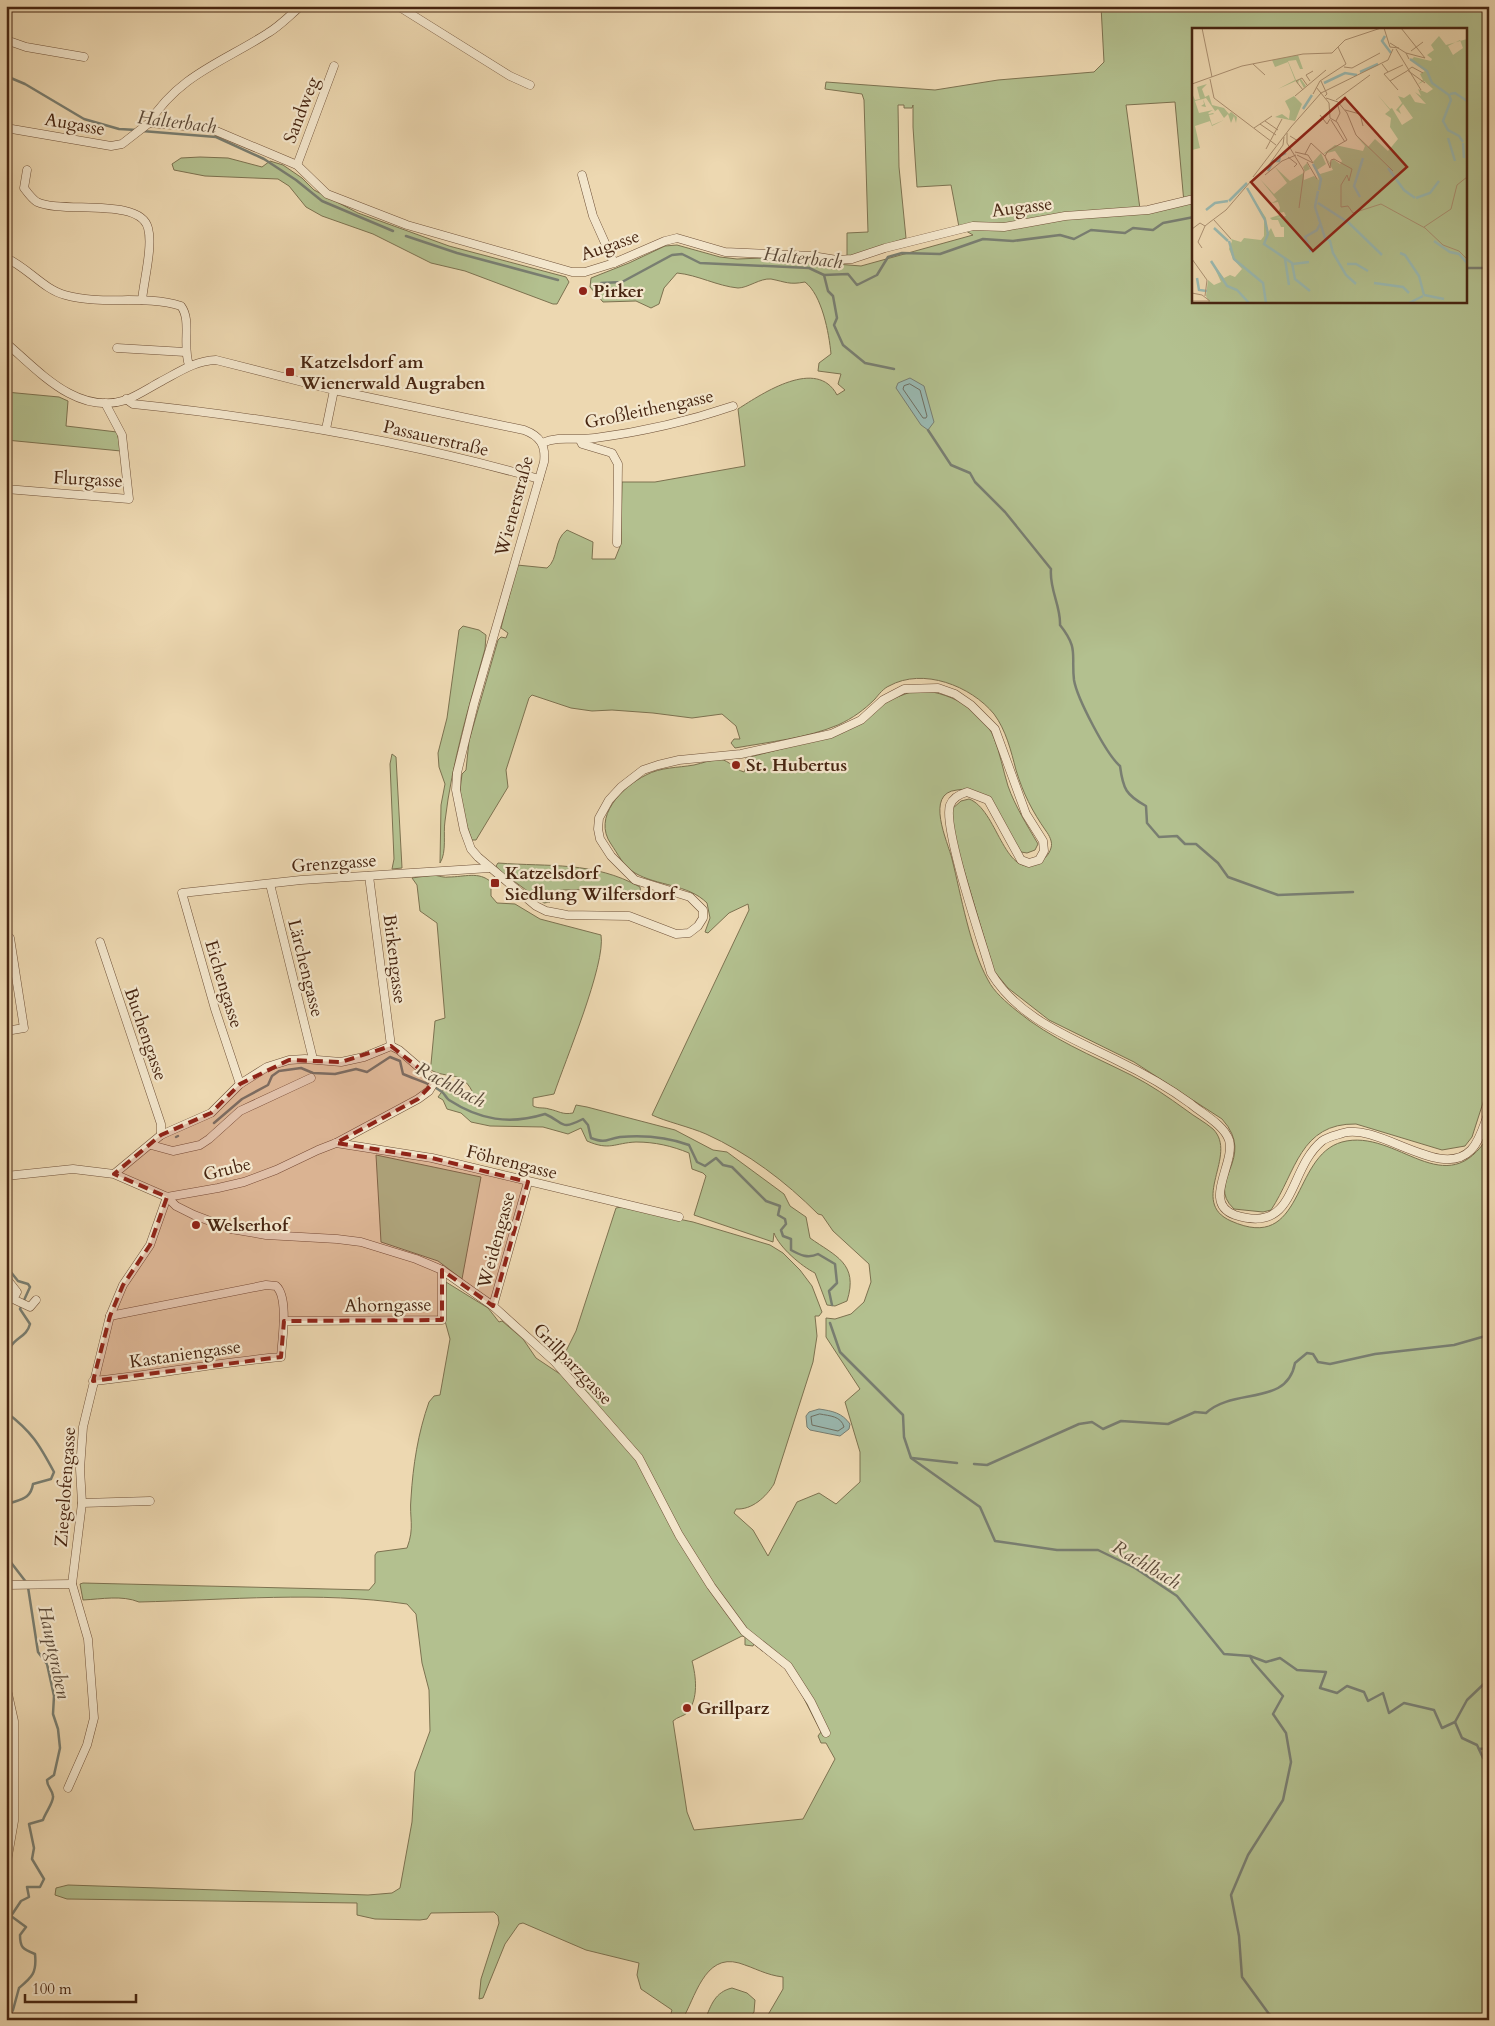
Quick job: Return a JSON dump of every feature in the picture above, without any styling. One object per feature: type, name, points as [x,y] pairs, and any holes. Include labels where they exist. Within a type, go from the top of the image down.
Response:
[{"type":"street","points":[[147,124],[160,104],[175,90],[200,71],[269,32],[301,6]]},
{"type":"street","points":[[398,6],[510,76],[530,85]]},
{"type":"street","points":[[6,40],[26,47],[84,57]]},
{"type":"street","name":"Sandweg","points":[[297,165],[334,66]]},
{"type":"street","name":"Augasse","points":[[6,128],[111,146],[122,144],[147,124],[209,128],[297,165],[327,194],[407,225],[572,272],[585,272],[614,263],[665,241],[677,238],[725,252],[812,256],[837,260],[852,259],[885,248],[973,226],[1004,226],[1065,216],[1148,210],[1192,199]]},
{"type":"street","points":[[27,170],[24,188],[37,202],[66,207],[128,211],[141,217],[148,226],[149,237],[142,300]]},
{"type":"street","points":[[582,175],[593,216],[614,263]]},
{"type":"street","points":[[6,258],[64,295],[78,298],[142,300],[181,306],[187,314],[185,352],[189,365]]},
{"type":"street","name":"Wienerstraße","points":[[6,343],[59,388],[80,398],[105,403],[126,400],[189,365],[203,360],[216,360],[334,390],[524,430],[536,436],[542,442],[545,453],[539,479],[474,704],[457,773],[456,790],[464,830],[471,849],[490,868],[546,911],[567,915],[629,916],[676,934],[689,933],[698,926],[703,918],[703,910],[698,904],[690,897],[635,880],[611,856],[600,839],[599,818],[609,800],[621,787],[643,770],[658,765],[679,760],[741,754],[831,734],[860,720],[892,694],[918,687],[938,688],[955,694],[971,705],[995,729],[1022,804],[1043,841],[1044,851],[1038,860],[1029,863],[1021,860],[988,800],[967,792],[958,795],[950,803],[947,816],[952,840],[991,973],[1001,989],[1020,1007],[1064,1037],[1145,1076],[1189,1103],[1225,1132],[1229,1142],[1230,1153],[1219,1194],[1222,1204],[1229,1211],[1260,1219],[1269,1218],[1281,1210],[1298,1175],[1323,1140],[1354,1130],[1446,1160],[1463,1157],[1472,1149],[1489,1112]]},
{"type":"street","points":[[117,348],[185,352]]},
{"type":"street","points":[[326,429],[334,390]]},
{"type":"street","name":"Passauerstraße","points":[[126,400],[133,404],[196,410],[326,429],[457,456],[539,479]]},
{"type":"street","name":"Flurgasse","points":[[6,489],[129,499],[122,435],[105,403]]},
{"type":"street","name":"Großleithengasse","points":[[542,442],[559,437],[580,440],[694,418],[733,406]]},
{"type":"street","points":[[580,440],[582,444],[612,453],[618,464],[617,544]]},
{"type":"street","name":"Grenzgasse","points":[[182,893],[270,884],[490,868]]},
{"type":"street","name":"Birkengasse","points":[[369,876],[391,1046]]},
{"type":"street","name":"Lärchengasse","points":[[270,884],[313,1059]]},
{"type":"street","name":"Eichengasse","points":[[182,893],[215,1009],[240,1084]]},
{"type":"street","points":[[6,1031],[24,1028],[10,938]]},
{"type":"street","name":"Buchengasse","points":[[100,942],[161,1124],[162,1135]]},
{"type":"street","points":[[114,1174],[151,1146],[162,1135],[210,1113],[240,1084],[267,1067],[289,1060],[313,1059],[341,1062],[364,1057],[391,1046]]},
{"type":"street","name":"Grube","points":[[167,1197],[244,1182],[336,1143],[429,1091],[435,1081],[399,1050],[391,1046]]},
{"type":"street","points":[[151,1146],[173,1151],[200,1145],[240,1111],[311,1078]]},
{"type":"street","name":"Föhrengasse","points":[[336,1143],[432,1158],[679,1217]]},
{"type":"street","points":[[6,1176],[73,1169],[114,1174],[167,1197]]},
{"type":"street","name":"Weidengasse","points":[[494,1306],[528,1182]]},
{"type":"street","name":"Grillparzgasse","points":[[167,1197],[176,1206],[194,1216],[231,1229],[266,1235],[337,1238],[361,1242],[416,1259],[442,1270],[494,1306],[555,1362],[639,1458],[679,1535],[712,1586],[744,1631],[788,1666],[826,1733]]},
{"type":"street","name":"Ziegelofengasse","points":[[68,1788],[87,1745],[94,1718],[88,1639],[72,1584],[82,1503],[80,1469],[83,1427],[110,1316],[123,1285],[150,1245],[167,1197]]},
{"type":"street","name":"Ahorngasse","points":[[284,1321],[442,1320],[442,1270]]},
{"type":"street","points":[[6,1278],[17,1292],[13,1299],[30,1307],[36,1300]]},
{"type":"street","points":[[110,1316],[266,1285],[276,1286],[281,1292],[284,1321]]},
{"type":"street","name":"Kastaniengasse","points":[[93,1381],[148,1376],[230,1361],[281,1357],[284,1321]]},
{"type":"street","points":[[82,1503],[150,1501]]},
{"type":"street","points":[[6,1585],[72,1584]]},
{"type":"street","points":[[6,1685],[13,1708],[14,1821],[6,1867]]},
{"type":"highlighted area","points":[[391,1046],[435,1081],[418,1099],[336,1143],[432,1158],[528,1182],[493,1306],[442,1270],[442,1320],[284,1321],[281,1357],[93,1381],[110,1316],[123,1285],[150,1245],[167,1197],[114,1174],[161,1135],[211,1113],[240,1084],[289,1060],[341,1062]]},
{"type":"green space","points":[[1101,6],[1489,6],[1489,1084],[1472,1137],[1465,1146],[1442,1150],[1356,1124],[1337,1126],[1323,1132],[1311,1141],[1302,1152],[1271,1210],[1263,1212],[1234,1209],[1226,1199],[1225,1189],[1234,1158],[1235,1146],[1232,1133],[1222,1119],[1134,1062],[1049,1020],[1008,988],[994,971],[952,830],[952,809],[961,801],[969,799],[979,805],[987,815],[1008,852],[1016,861],[1025,866],[1036,864],[1043,859],[1050,851],[1051,843],[1048,834],[1025,794],[1008,741],[998,720],[984,704],[960,688],[946,682],[931,679],[917,678],[902,681],[885,688],[871,703],[849,720],[838,725],[801,736],[735,748],[731,743],[734,739],[740,739],[736,726],[722,714],[692,718],[612,710],[592,711],[571,708],[532,695],[529,698],[506,770],[508,787],[476,840],[472,840],[462,812],[460,791],[462,774],[466,770],[469,741],[498,640],[501,637],[506,638],[508,633],[501,628],[517,565],[547,568],[553,560],[560,539],[567,530],[593,542],[592,559],[615,559],[621,544],[622,482],[655,482],[745,466],[738,409],[775,388],[803,379],[817,379],[828,384],[837,395],[845,390],[838,384],[841,374],[818,371],[819,363],[831,354],[830,345],[824,315],[816,296],[805,282],[791,283],[767,279],[738,288],[677,273],[664,288],[659,304],[651,308],[636,301],[603,302],[590,287],[591,278],[665,246],[677,245],[720,257],[737,259],[763,258],[861,266],[973,235],[959,227],[951,185],[917,187],[913,105],[912,108],[904,108],[904,105],[898,105],[899,167],[906,238],[847,257],[847,233],[868,232],[864,100],[862,94],[825,89],[826,82],[935,90],[998,80],[1094,72],[1104,62]],"holes":[[[1175,102],[1184,203],[1140,209],[1126,105]]]},
{"type":"green space","points":[[181,158],[228,158],[262,167],[270,161],[283,165],[302,178],[314,190],[358,213],[449,246],[566,277],[569,282],[557,304],[553,304],[465,271],[431,263],[373,234],[322,216],[306,207],[289,186],[278,179],[205,176],[174,170],[172,164]]},
{"type":"green space","points":[[6,392],[59,397],[68,401],[66,426],[117,432],[121,451],[6,440]]},
{"type":"green space","points":[[463,626],[479,630],[486,635],[485,649],[452,777],[445,821],[444,848],[440,863],[441,805],[445,784],[439,767],[438,753],[447,718],[459,630]]},
{"type":"green space","points":[[916,690],[940,694],[962,703],[981,718],[988,727],[994,738],[1011,793],[1038,844],[1035,850],[1027,853],[1021,852],[987,798],[977,792],[965,789],[957,790],[947,793],[942,800],[940,809],[943,830],[971,937],[982,967],[997,993],[1030,1021],[1072,1046],[1146,1083],[1213,1129],[1219,1140],[1221,1152],[1213,1190],[1214,1202],[1219,1213],[1231,1221],[1255,1228],[1272,1225],[1285,1214],[1314,1165],[1326,1151],[1342,1142],[1362,1140],[1438,1165],[1456,1164],[1473,1155],[1489,1135],[1489,2020],[765,2020],[783,1989],[783,1977],[739,1963],[727,1962],[717,1965],[702,1980],[682,2020],[669,2020],[672,2010],[641,1989],[637,1975],[639,1963],[586,1950],[523,1923],[519,1924],[505,1944],[483,1998],[479,1999],[481,1979],[499,1923],[498,1916],[494,1912],[431,1913],[427,1919],[420,1920],[375,1919],[357,1915],[357,1903],[67,1899],[55,1895],[56,1888],[68,1885],[368,1895],[392,1893],[400,1888],[412,1822],[415,1772],[430,1731],[429,1690],[422,1663],[416,1614],[407,1604],[374,1600],[307,1597],[139,1602],[119,1598],[83,1600],[80,1584],[369,1590],[375,1583],[375,1555],[377,1552],[407,1548],[409,1541],[412,1486],[419,1437],[429,1402],[434,1396],[440,1395],[450,1339],[445,1321],[446,1282],[488,1308],[499,1322],[502,1321],[523,1339],[536,1358],[563,1376],[569,1371],[560,1363],[576,1331],[616,1208],[621,1207],[693,1222],[770,1245],[783,1253],[800,1270],[812,1286],[822,1312],[819,1316],[815,1316],[817,1336],[813,1362],[774,1484],[758,1502],[742,1509],[736,1509],[734,1513],[753,1530],[768,1556],[797,1502],[819,1493],[836,1504],[860,1482],[860,1452],[845,1402],[860,1389],[826,1337],[826,1318],[835,1319],[851,1314],[864,1302],[871,1282],[869,1264],[833,1231],[822,1215],[818,1214],[779,1179],[751,1159],[706,1134],[652,1115],[749,910],[748,904],[729,913],[708,933],[705,932],[710,918],[707,903],[691,892],[644,877],[627,867],[611,844],[606,834],[605,824],[607,813],[619,795],[637,780],[652,772],[720,759],[727,761],[744,772],[747,765],[746,758],[832,736],[889,700]],"holes":[[[742,1636],[745,1637],[745,1645],[753,1646],[754,1644],[787,1670],[795,1681],[821,1732],[818,1736],[821,1743],[826,1743],[835,1759],[803,1819],[694,1830],[687,1812],[673,1721],[687,1713],[693,1701],[696,1687],[692,1661]]]},
{"type":"green space","points":[[392,754],[396,757],[402,868],[392,869],[394,859],[390,764]]},
{"type":"green space","points":[[498,863],[553,865],[588,869],[623,879],[640,887],[641,894],[637,897],[617,889],[561,890],[550,902],[544,903],[500,871],[496,866]]},
{"type":"green space","points":[[434,875],[446,877],[471,875],[481,877],[491,882],[491,896],[497,903],[515,904],[540,919],[601,935],[601,949],[591,989],[554,1094],[533,1098],[533,1106],[566,1114],[573,1113],[576,1105],[587,1107],[675,1130],[713,1150],[727,1152],[784,1194],[790,1206],[806,1217],[810,1238],[836,1256],[847,1269],[850,1278],[850,1288],[847,1301],[835,1306],[827,1305],[815,1273],[791,1256],[774,1233],[773,1242],[694,1215],[706,1176],[692,1169],[689,1153],[670,1146],[650,1143],[636,1142],[601,1146],[587,1141],[581,1128],[568,1134],[543,1127],[490,1126],[471,1122],[461,1113],[447,1109],[443,1100],[438,1097],[444,1089],[468,1095],[472,1091],[463,1080],[434,1072],[428,1068],[431,1064],[435,1021],[445,1018],[437,923],[420,911],[417,885],[412,878]]},
{"type":"green space","points":[[376,1155],[481,1177],[462,1279],[438,1261],[381,1242]]},
{"type":"green space","points":[[732,1988],[747,1993],[755,2000],[754,2012],[748,2020],[705,2020],[718,1996]]},
{"type":"water","points":[[910,378],[924,386],[934,422],[928,430],[921,425],[896,388],[898,383]]},
{"type":"water","points":[[819,1409],[840,1415],[850,1424],[849,1429],[840,1436],[810,1430],[807,1427],[806,1416],[809,1412]]},
{"type":"waterway","name":"Halterbach","points":[[6,76],[25,84],[84,119],[119,129],[137,130]]},
{"type":"waterway","name":"Halterbach","points":[[142,131],[216,137],[264,159],[296,180],[322,201],[393,231]]},
{"type":"waterway","name":"Halterbach","points":[[601,283],[622,282],[672,255],[682,254],[700,263],[809,268],[824,275],[848,274],[857,285],[877,275],[888,257],[902,253],[940,254],[983,239],[1013,241],[1060,235],[1074,239],[1091,230],[1125,233],[1133,228],[1153,230],[1163,223],[1192,217]]},
{"type":"waterway","name":"Halterbach","points":[[406,236],[457,253],[558,280]]},
{"type":"waterway","name":"Halterbach","points":[[1468,268],[1489,268]]},
{"type":"waterway","points":[[824,275],[828,291],[833,296],[837,318],[834,325],[843,345],[865,363],[894,369]]},
{"type":"waterway","points":[[928,430],[951,465],[970,473],[975,482],[1005,512],[1051,569],[1060,625],[1072,646],[1074,680],[1080,699],[1107,750],[1120,766],[1124,786],[1130,795],[1146,806],[1147,823],[1159,837],[1177,836],[1185,844],[1196,844],[1218,863],[1228,877],[1278,895],[1353,892]]},
{"type":"waterway","name":"Rachlbach","points":[[214,1123],[242,1099],[268,1085],[272,1076],[279,1071],[301,1068],[313,1073],[335,1074],[356,1069],[367,1072],[390,1057],[400,1061],[403,1074],[433,1086],[449,1100],[484,1116],[507,1120],[545,1114],[566,1125],[583,1119],[588,1125],[591,1138],[596,1140],[604,1141],[620,1137],[637,1136],[664,1138],[681,1142],[689,1145],[697,1162],[705,1166],[716,1158],[723,1165],[732,1167],[766,1201],[780,1206],[778,1215],[785,1219],[786,1224],[781,1230],[783,1236],[791,1239],[791,1250],[807,1256],[818,1254],[835,1264],[837,1283],[829,1291],[832,1305]]},
{"type":"waterway","name":"Hauptgraben","points":[[6,1266],[18,1281],[28,1284],[30,1287],[20,1309],[30,1324],[29,1328],[13,1343],[6,1357]]},
{"type":"waterway","name":"Rachlbach","points":[[830,1323],[840,1352],[903,1415],[904,1437],[911,1458],[980,1507],[995,1541],[1057,1550],[1098,1550],[1135,1568],[1177,1596],[1224,1654],[1250,1656],[1266,1662],[1280,1658],[1297,1670],[1326,1672],[1320,1688],[1337,1693],[1347,1686],[1364,1692],[1368,1701],[1383,1693],[1389,1713],[1404,1703],[1434,1710],[1442,1728],[1455,1722],[1462,1738],[1477,1745],[1483,1758],[1489,1760]]},
{"type":"waterway","points":[[974,1464],[987,1465],[1079,1424],[1092,1422],[1103,1429],[1121,1421],[1168,1424],[1195,1412],[1206,1413],[1218,1405],[1231,1400],[1258,1395],[1282,1386],[1290,1377],[1295,1363],[1307,1353],[1313,1354],[1318,1362],[1330,1364],[1375,1354],[1454,1345],[1489,1335]]},
{"type":"waterway","name":"Hauptgraben","points":[[6,1412],[34,1439],[54,1472],[51,1479],[33,1484],[28,1495],[11,1503],[6,1509]]},
{"type":"waterway","points":[[912,1458],[957,1463]]},
{"type":"waterway","name":"Hauptgraben","points":[[6,1556],[26,1582]]},
{"type":"waterway","name":"Hauptgraben","points":[[7,2020],[13,2010],[19,1988],[33,1974],[35,1966],[35,1954],[25,1949],[21,1943],[20,1935],[26,1927],[11,1916],[21,1901],[29,1897],[27,1887],[40,1887],[44,1879],[32,1859],[34,1848],[29,1824],[43,1820],[52,1801],[53,1798],[47,1780],[54,1775],[60,1748],[58,1729],[53,1714],[54,1696],[47,1664],[38,1652],[28,1587]]},
{"type":"waterway","points":[[1250,1656],[1253,1662],[1283,1696],[1273,1714],[1286,1733],[1291,1762],[1283,1800],[1248,1855],[1231,1895],[1239,1936],[1242,1977],[1269,2014],[1279,2020]]},
{"type":"waterway","points":[[1455,1722],[1467,1700],[1489,1679]]},
{"type":"waterway","name":"Rachlbach","points":[[1479,1749],[1489,1748]]},
{"type":"place","name":"Pirker","points":[[583,291]]},
{"type":"place","name":"Katzelsdorf am Wienerwald Augraben","points":[[290,372]]},
{"type":"place","name":"St. Hubertus","points":[[736,765]]},
{"type":"place","name":"Katzelsdorf Siedlung Wilfersdorf","points":[[495,883]]},
{"type":"place","name":"Welserhof","points":[[196,1225]]},
{"type":"place","name":"Grillparz","points":[[687,1708]]}]
